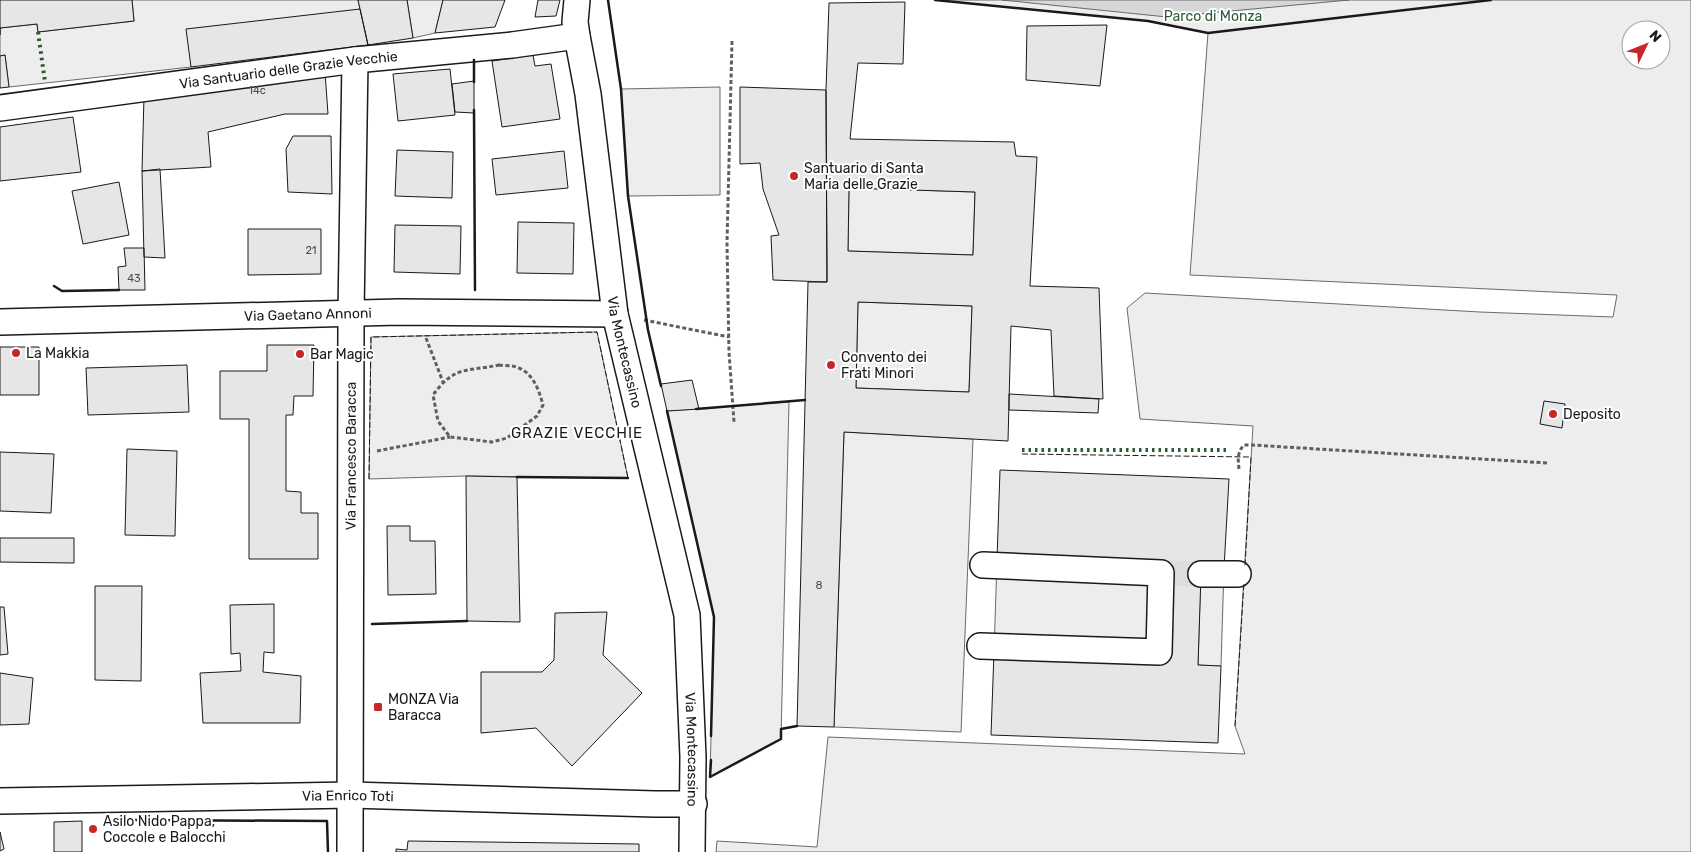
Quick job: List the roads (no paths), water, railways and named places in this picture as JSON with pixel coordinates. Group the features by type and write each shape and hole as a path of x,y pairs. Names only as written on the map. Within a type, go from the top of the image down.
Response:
{"street":[{"name":"Via Montecassino","path":"576,4 577,36 588,94 614,314 687,614 694,804 692,852"},
{"name":"Via Santuario delle Grazie Vecchie","path":"0,108 355,60 512,45 577,36"},
{"name":"Via Francesco Baracca","path":"350,852 351,314 355,60"},
{"name":"Via Gaetano Annoni","path":"0,322 421,312 614,314"},
{"path":"980,646 1158,652 1165,573 983,565"},
{"path":"1201,574 1238,574"},
{"name":"Via Enrico Toti","path":"0,801 350,795 694,804"}],"tunnel":[{"path":"1168,573 1201,574"}],"place":[{"name":"Santuario di Santa Maria delle Grazie","path":"794,176"},
{"name":"La Makkia","path":"16,353"},
{"name":"Bar Magic","path":"300,354"},
{"name":"Convento dei Frati Minori","path":"831,365"},
{"name":"Deposito","path":"1553,414"},
{"name":"MONZA Via Baracca","path":"378,707"},
{"name":"Asilo Nido Pappa, Coccole e Balocchi","path":"93,829"}],"district":[{"name":"GRAZIE VECCHIE","path":"577,433"}],"park label":[{"name":"Parco di Monza","path":"1213,16"}]}
